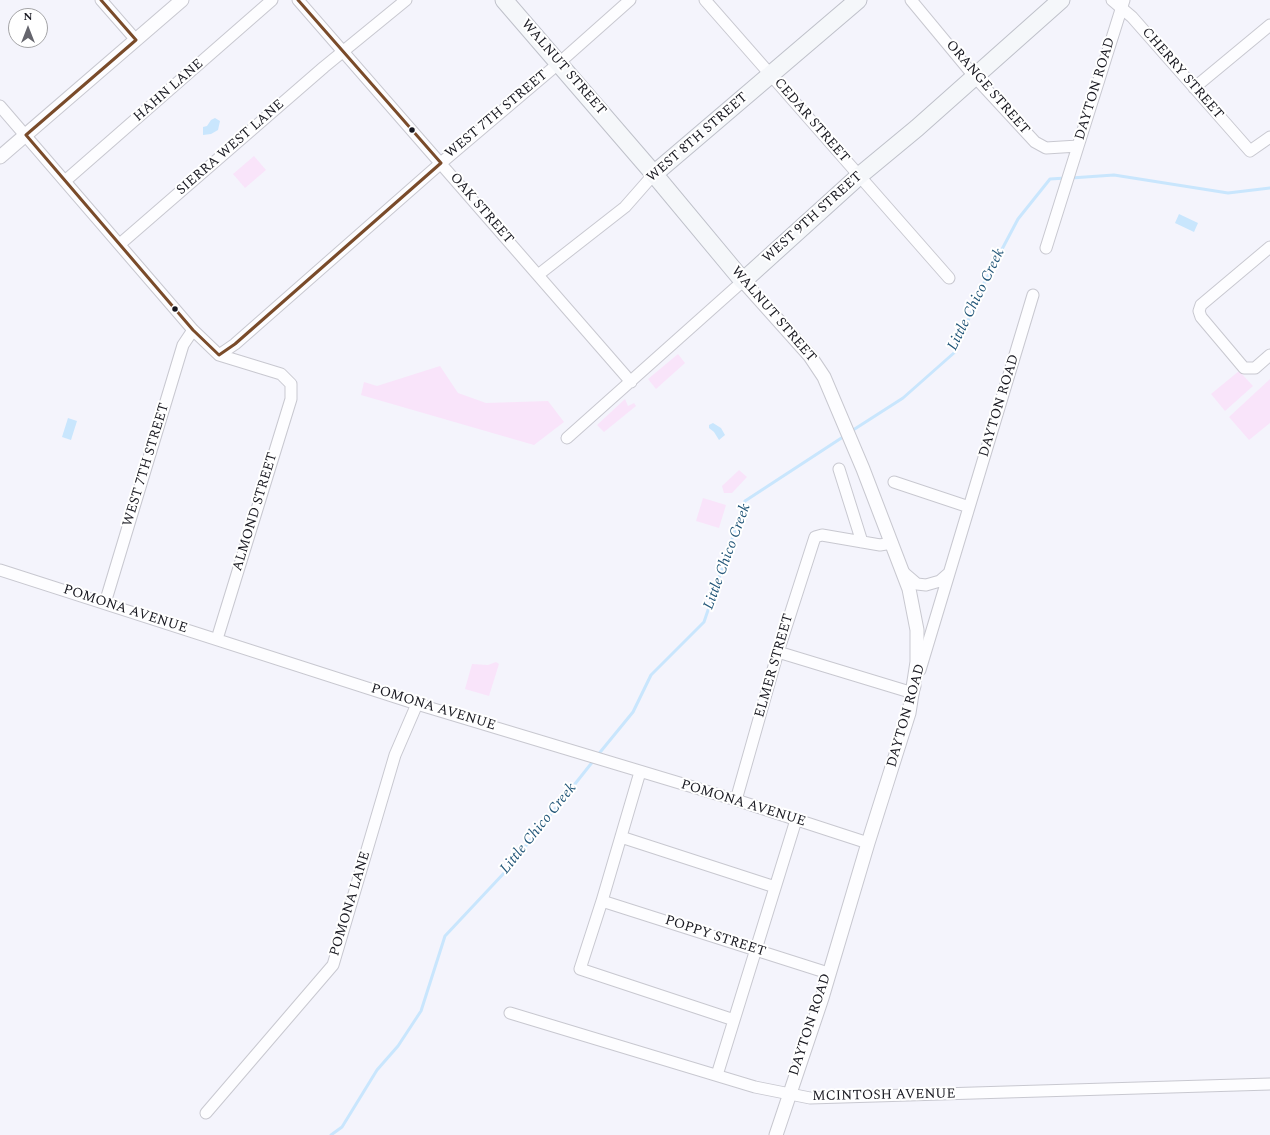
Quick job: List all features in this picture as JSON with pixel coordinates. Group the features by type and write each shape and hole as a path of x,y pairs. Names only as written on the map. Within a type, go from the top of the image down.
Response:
{"main road":[{"name":"WALNUT STREET","path":"504,0 654,174 743,281"},
{"name":"WEST 8TH STREET","path":"654,174 772,75 858,0"},
{"name":"WEST 9TH STREET","path":"743,281 859,176 917,128 974,76 1062,0"}],"street":[{"path":"101,0 136,40"},
{"path":"0,157 182,0"},
{"name":"HAHN LANE","path":"65,181 272,0"},
{"name":"OAK STREET","path":"298,0 631,382"},
{"name":"SIERRA WEST LANE","path":"120,244 406,0"},
{"name":"WEST 7TH STREET","path":"219,355 235,344 441,163 559,63 630,0"},
{"name":"CEDAR STREET","path":"705,0 949,278"},
{"name":"ORANGE STREET","path":"911,0 974,76 1035,142 1046,148 1078,146"},
{"name":"CHERRY STREET","path":"1112,0 1122,5 1250,151 1270,137"},
{"name":"DAYTON ROAD","path":"1046,248 1122,5"},
{"path":"1194,88 1270,25"},
{"path":"0,106 193,330 219,355"},
{"name":"WEST 8TH STREET","path":"538,275 625,207 654,174"},
{"path":"1270,247 1201,305 1199,311 1201,317 1244,368 1255,368 1270,355"},
{"name":"WEST 9TH STREET","path":"567,438 743,281"},
{"name":"WALNUT STREET","path":"743,281 810,356 824,377 839,410 909,589 917,630 917,662 913,693"},
{"name":"DAYTON ROAD","path":"776,1135 822,998 828,973 909,713 913,693 1033,295"},
{"name":"WEST 7TH STREET","path":"104,603 183,345 193,330"},
{"name":"ALMOND STREET","path":"217,639 291,399 291,384 281,374 219,355"},
{"path":"839,469 862,542 880,545 892,543"},
{"path":"894,482 969,507"},
{"name":"ELMER STREET","path":"736,800 778,652 814,541 818,535 862,542"},
{"name":"POMONA AVENUE","path":"0,570 417,704 736,800 868,843"},
{"path":"903,572 917,584 926,585 940,581 949,573"},
{"path":"778,652 913,693"},
{"name":"POMONA LANE","path":"206,1113 333,965 395,755 417,704"},
{"path":"640,772 602,901 580,969 734,1020"},
{"path":"717,1075 796,820"},
{"path":"621,837 775,887"},
{"name":"POPPY STREET","path":"602,901 828,973"},
{"name":"MCINTOSH AVENUE","path":"510,1013 789,1095 829,1099 1270,1084"}],"shaded area":[{"path":"254,156 266,170 245,188 233,174"},
{"path":"678,354 685,363 656,389 648,379"},
{"path":"440,366 458,393 486,403 548,401 564,422 534,445 361,395 364,382 377,386"},
{"path":"1239,371 1253,386 1225,411 1211,394"},
{"path":"1270,379 1270,423 1249,440 1229,417"},
{"path":"625,399 628,406 634,403 636,406 604,432 597,425"},
{"path":"739,470 747,477 732,493 724,493 722,486"},
{"path":"703,498 726,505 719,528 696,521"},
{"path":"496,662 499,664 489,696 465,689 472,664 488,665"}],"water":[{"path":"215,118 220,121 218,130 211,134 203,135 203,127 207,126 211,120"},
{"path":"1179,214 1198,223 1194,232 1175,223"},
{"path":"68,418 77,421 71,440 62,437"},
{"path":"713,423 721,428 725,435 719,440 714,432 709,428 709,425"}],"waterway":[{"name":"Little Chico Creek","path":"1071,178 1114,175 1228,193 1270,188"},
{"name":"Little Chico Creek","path":"850,432 903,398 955,352 982,287 1018,219 1050,179 1066,178"},
{"name":"Little Chico Creek","path":"597,756 633,712 651,675 704,622 745,501 846,435"},
{"name":"Little Chico Creek","path":"331,1135 342,1127 377,1070 398,1046 421,1011 445,936 505,872 594,760"}],"transit line":[{"path":"101,0 136,40 26,135 193,330 219,355 235,344 441,163 298,0"}]}
